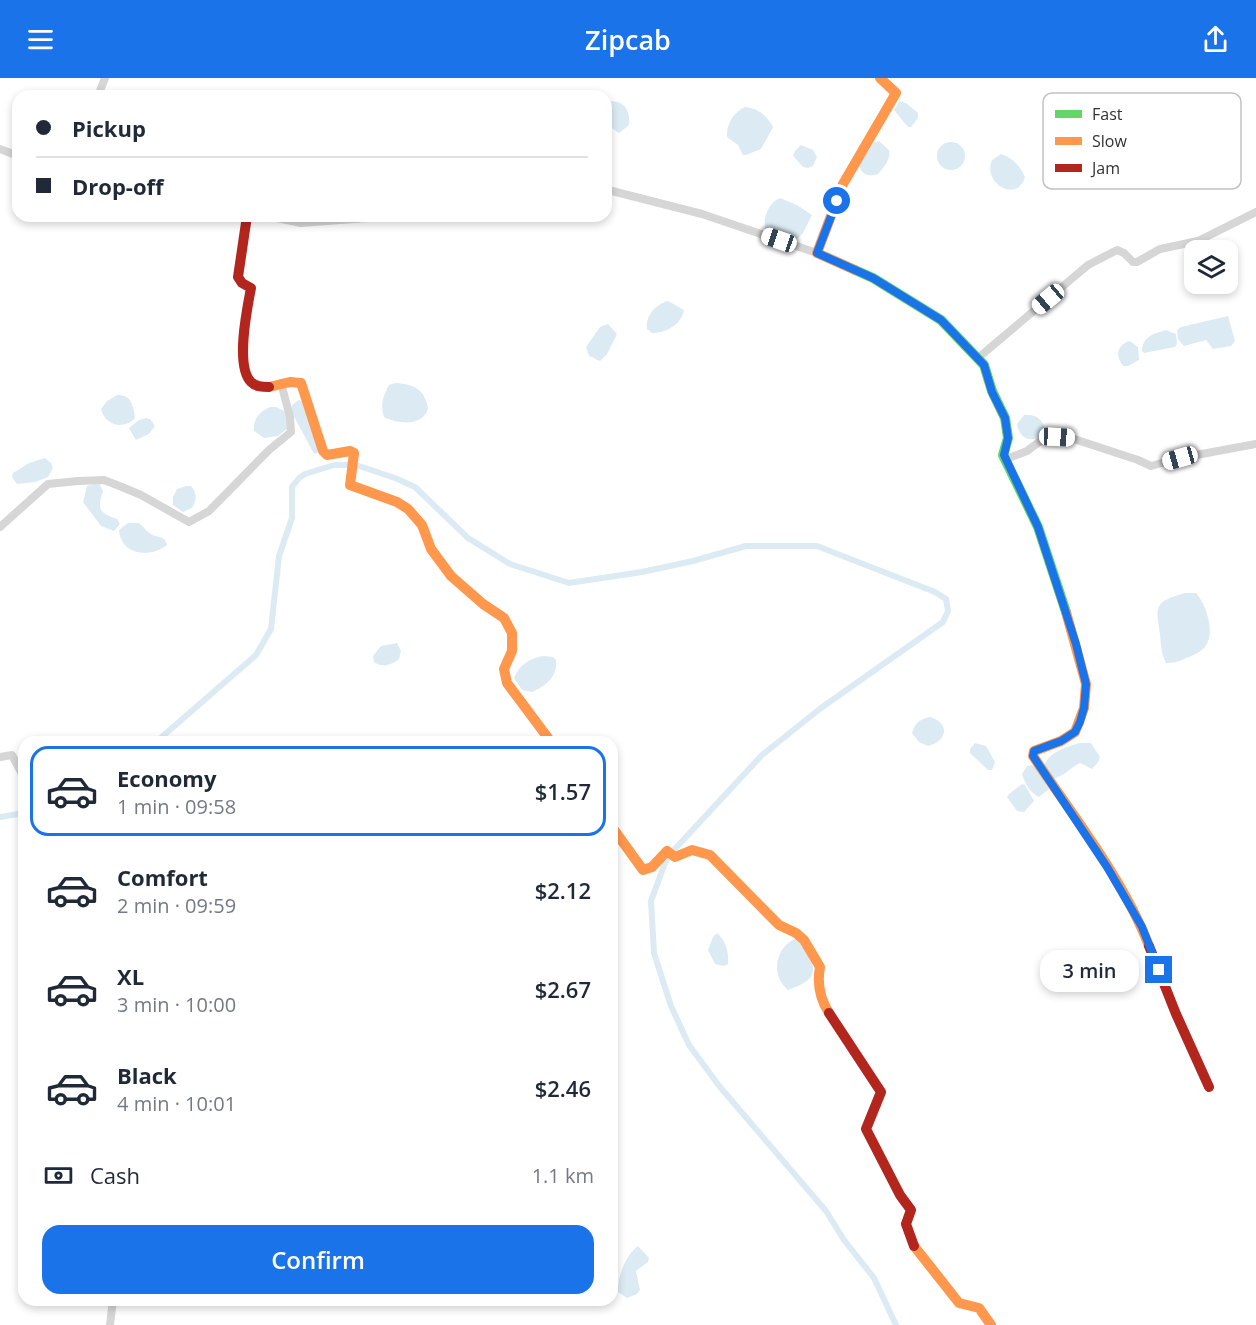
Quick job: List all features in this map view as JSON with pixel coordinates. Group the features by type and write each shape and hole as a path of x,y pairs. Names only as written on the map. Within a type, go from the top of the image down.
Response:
{"street":[{"path":"817,253 843,184 896,93 880,78"},
{"path":"612,191 702,214 817,253 873,278 941,320 984,365 992,392 1005,418 1008,438 1004,455 1038,527 1076,644 1086,684 1084,708 1075,732 1061,741 1034,751 1033,756 1107,867 1142,927 1176,1014 1209,1087"},
{"path":"978,358 1088,265 1117,250 1133,262 1137,262 1161,249 1198,241 1256,212"},
{"path":"247,222 238,277 242,283 251,288 245,326 243,366 247,376 255,386 267,387 281,382 301,383 323,451 327,455 350,451 354,453 350,485 397,502 408,509 422,525 430,549 451,576 483,604 504,618 512,633 512,651 504,669 507,683 547,736"},
{"path":"296,222 314,222"},
{"path":"0,527 48,484 104,480 141,495 189,522 209,511 269,450 291,432 290,417 281,382"},
{"path":"1006,459 1027,452 1039,442 1057,437 1071,438 1151,466 1180,458 1256,444"},
{"path":"0,757 12,755 18,766"},
{"path":"618,835 643,870 652,867 671,854 687,849 701,850 710,855 779,925 796,933 811,949 820,967 818,977 822,1002 881,1092 866,1129 900,1195 911,1210 906,1224 915,1249 959,1303 971,1304 984,1310 991,1325"},
{"path":"110,1325 112,1306"}],"shaded area":[{"path":"612,101 623,105 629,116 629,125 619,133 612,128"},
{"path":"900,101 918,113 918,118 911,127 908,127 894,110"},
{"path":"745,107 762,113 773,127 761,149 743,155 738,145 727,137 727,132 737,112"},
{"path":"879,141 889,150 888,160 878,174 866,174 859,165 874,142"},
{"path":"951,142 961,146 965,156 961,166 951,170 941,166 937,156 941,146"},
{"path":"801,145 813,150 817,157 813,166 803,167 793,156"},
{"path":"1001,154 1016,163 1025,177 1021,185 1015,189 1008,190 1002,187 992,176 990,168 992,160"},
{"path":"780,198 812,215 803,233 797,239 786,238 765,228 768,210"},
{"path":"668,301 684,310 683,315 672,327 652,333 647,329 650,315 656,308"},
{"path":"1228,316 1235,341 1231,346 1213,349 1206,340 1184,346 1178,339 1177,330 1181,327"},
{"path":"608,324 617,334 607,354 600,361 589,356 586,347 600,327"},
{"path":"1166,330 1176,334 1175,347 1144,353 1142,351 1147,339 1153,334"},
{"path":"1130,341 1138,347 1139,360 1123,366 1118,354 1122,345"},
{"path":"395,383 413,386 421,392 428,409 425,415 409,422 384,417 382,405 384,397 389,385"},
{"path":"117,395 129,399 135,418 131,422 115,424 103,415 101,409 107,401"},
{"path":"299,400 304,402 319,452 315,454 291,411 292,405"},
{"path":"270,407 287,412 288,428 278,436 264,438 254,431 255,423 260,414"},
{"path":"1024,415 1038,418 1045,428 1036,439 1024,437 1020,432 1017,424"},
{"path":"150,419 155,426 149,434 136,440 129,428 139,420"},
{"path":"45,458 53,468 48,477 35,482 17,484 12,477 13,473 29,463"},
{"path":"99,483 103,491 101,509 106,515 117,519 120,524 114,531 101,526 83,502 87,486"},
{"path":"191,486 195,499 192,508 183,512 173,505 173,497 177,489"},
{"path":"128,523 139,523 150,533 163,538 167,545 153,552 131,550 121,539 119,530"},
{"path":"1185,593 1196,593 1200,598 1208,619 1210,634 1203,649 1178,662 1166,663 1161,646 1159,606 1167,599"},
{"path":"397,643 401,651 399,659 387,665 374,662 373,656 381,646"},
{"path":"543,656 553,657 556,660 553,676 546,684 532,692 522,690 514,678 516,673 526,663"},
{"path":"930,717 941,723 944,732 940,740 928,746 919,742 912,733 918,722"},
{"path":"975,743 986,746 995,762 992,770 988,770 970,753"},
{"path":"1079,743 1091,743 1100,757 1098,762 1092,769 1080,763 1052,779 1044,766 1050,757 1058,751"},
{"path":"1032,765 1049,789 1039,797 1028,787 1022,774 1027,766"},
{"path":"1022,784 1025,785 1034,801 1024,812 1017,811 1007,797"},
{"path":"717,933 725,943 727,951 728,964 724,966 715,964 708,950"},
{"path":"797,938 812,962 812,975 800,985 788,990 779,977 778,962 784,948"},
{"path":"638,1246 649,1258 648,1262 636,1271 640,1290 637,1294 627,1298 618,1292 619,1280 626,1261"}],"waterway":[{"path":"163,736 256,655 271,629 279,556 292,518 292,487 305,474 334,465 350,465"},
{"path":"356,465 415,487 468,538 510,564 569,583 642,572 746,546 817,546 935,592 946,599 948,611 943,622 821,708 762,755 673,851 665,863 651,901 654,953 671,1006 689,1045 720,1087 826,1211 844,1240 874,1278 896,1325"},
{"path":"0,817 18,814"}],"traffic: fast":[{"path":"855,270 873,278 941,320 984,365 992,391 1005,418 1008,438 1003,455 1038,527 1066,612"}],"traffic: slow":[{"path":"855,270 817,253 843,184 896,93 880,78"},
{"path":"269,387 290,382 301,383 323,451 327,455 350,451 354,453 350,485 397,502 408,509 422,525 431,549 451,576 483,604 504,618 512,633 512,651 504,669 507,683 547,736"},
{"path":"1066,612 1086,684 1084,708 1075,732 1061,741 1034,751 1033,756 1112,872 1149,946"},
{"path":"618,835 643,870 652,867 667,851 675,857 692,850 710,855 779,925 796,933 804,940 820,967 820,991 829,1013"},
{"path":"914,1246 959,1303 979,1308 991,1325"}],"traffic: jam":[{"path":"246,222 238,277 242,283 251,288 244,337 244,364 251,382 257,386 269,387"},
{"path":"1149,946 1209,1087"},
{"path":"829,1013 881,1092 866,1129 900,1195 911,1210 906,1224 914,1246"}],"route":[{"path":"837,201 817,253 873,278 941,320 984,365 992,392 1005,418 1008,438 1004,455 1038,527 1076,644 1086,684 1084,708 1075,732 1061,741 1034,751 1033,756 1107,867 1142,927 1159,970"}]}
